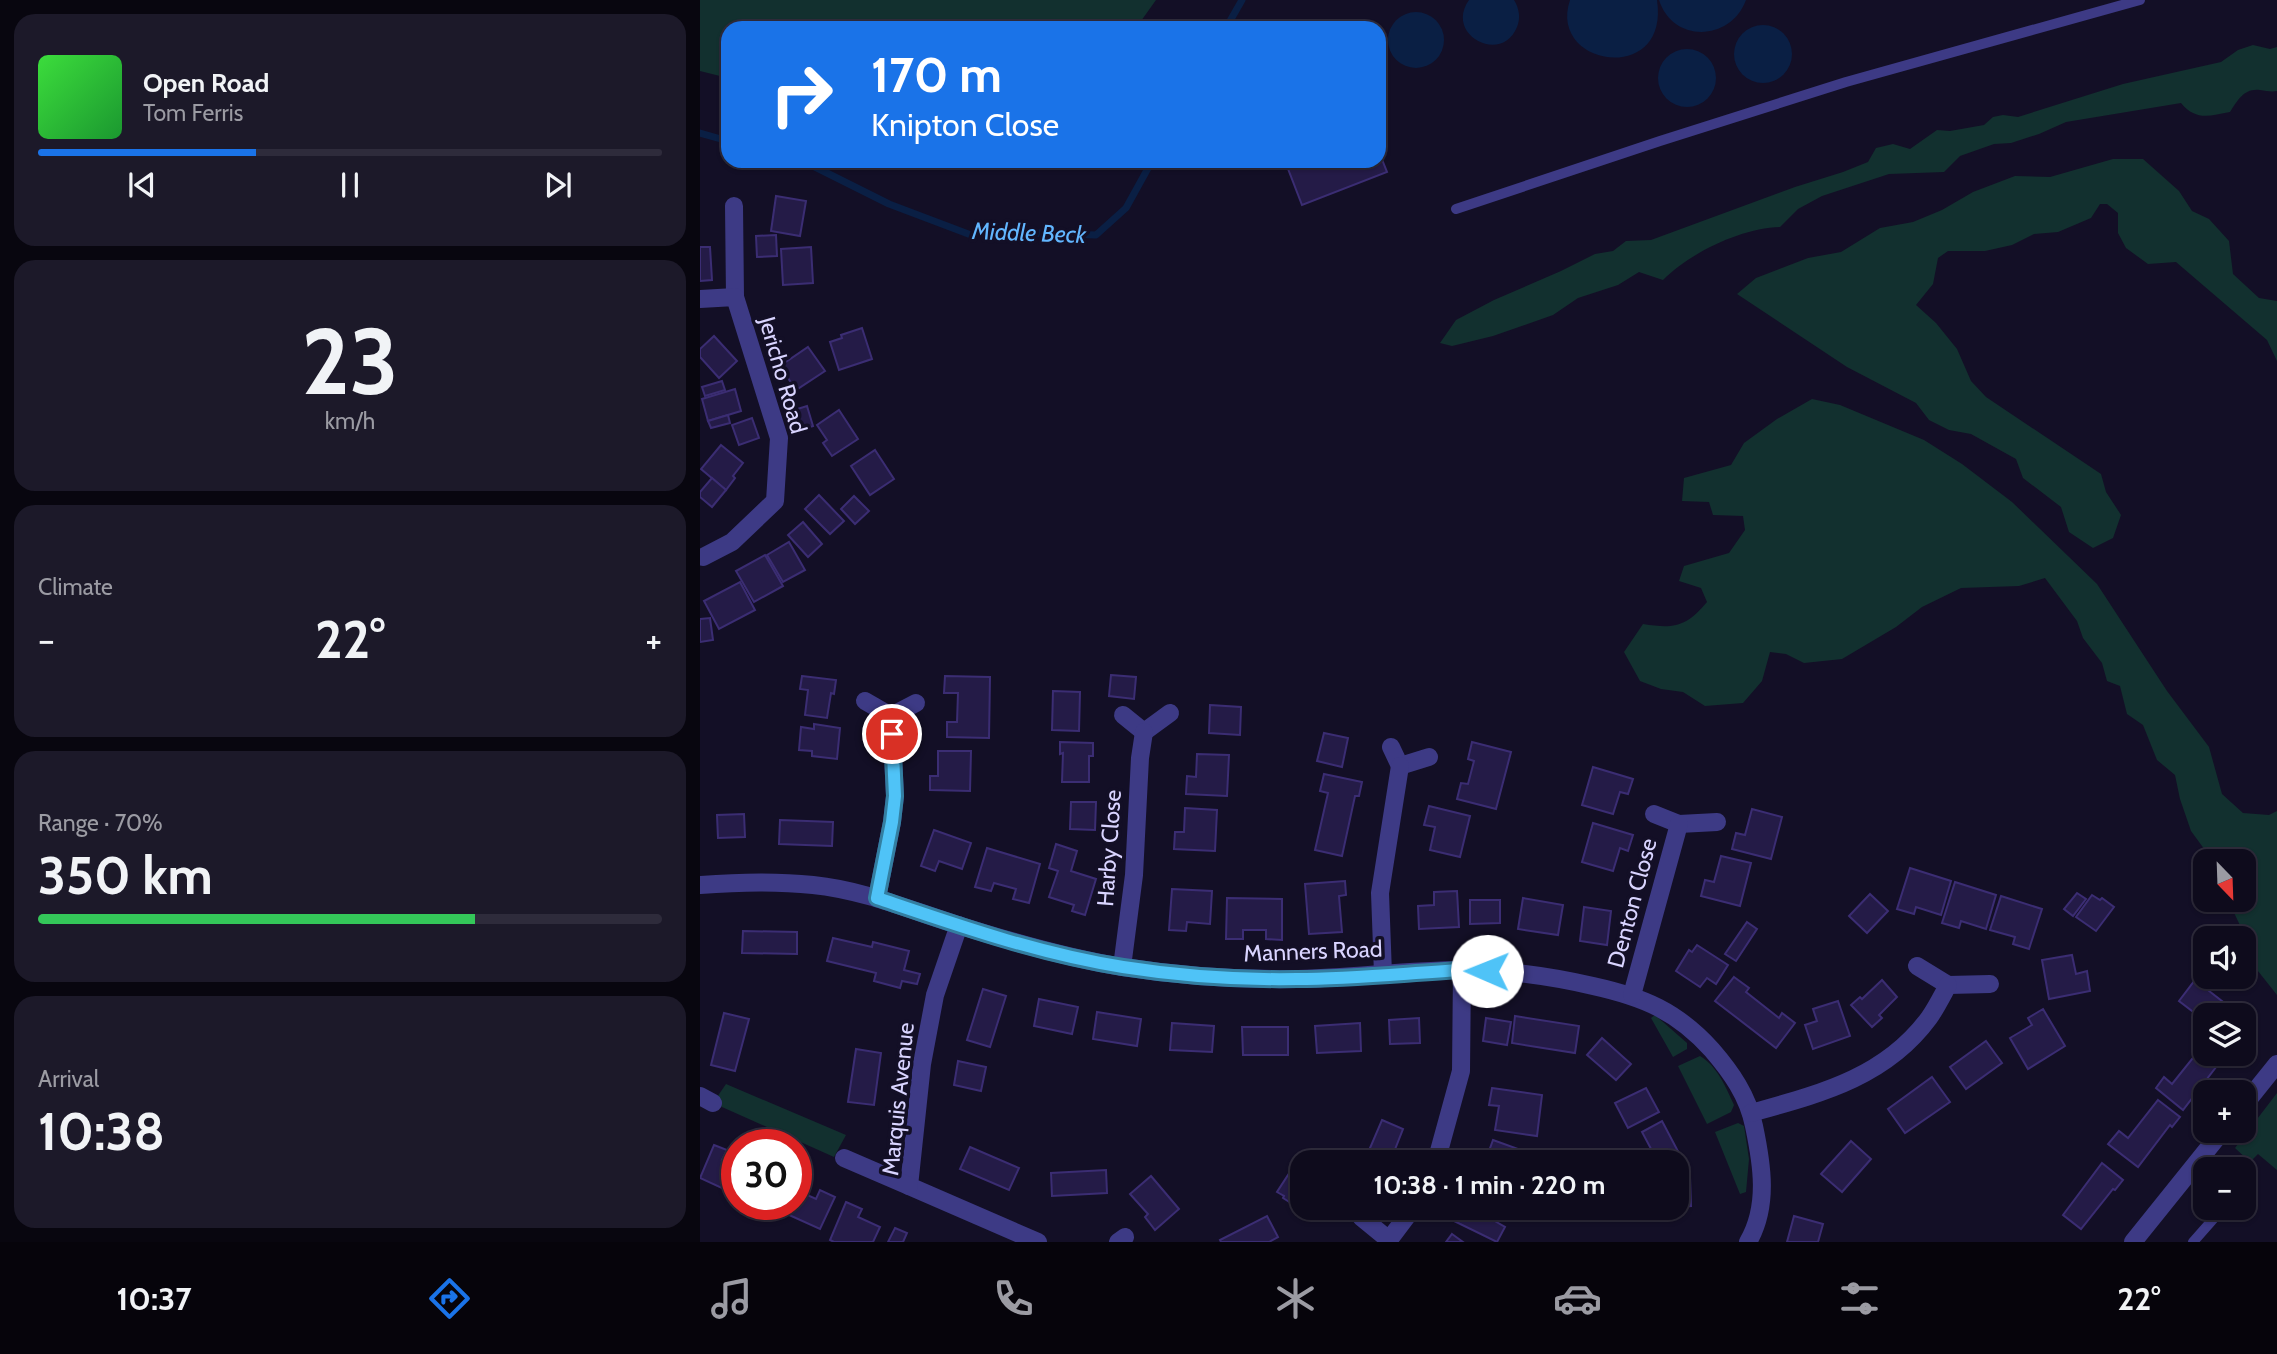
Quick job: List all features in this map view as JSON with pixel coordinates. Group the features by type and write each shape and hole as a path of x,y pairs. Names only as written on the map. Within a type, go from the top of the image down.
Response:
{"street":[{"name":"Jericho Road","path":"703,557 732,542 775,501 779,438 735,297 734,206"},
{"name":"Jericho Road","path":"700,299 735,297"},
{"path":"865,701 891,716"},
{"path":"891,716 916,703"},
{"path":"1123,715 1144,732 1170,713"},
{"path":"877,898 895,796 891,716"},
{"name":"Harby Close","path":"1122,967 1134,876 1140,758 1144,732"},
{"path":"1383,974 1380,893 1400,766 1391,747"},
{"path":"1400,766 1429,757"},
{"name":"Denton Close","path":"1654,814 1679,824 1717,822"},
{"name":"Denton Close","path":"1632,995 1679,824"},
{"name":"Manners Road","path":"700,885 748,881 815,885 877,898 1064,955 1122,967 1222,978 1299,979 1462,970 1512,972 1565,979 1632,995 1659,1007 1691,1028 1732,1073 1751,1113 1762,1164 1762,1193 1754,1231 1748,1242"},
{"name":"Marquis Avenue","path":"959,925 935,995 922,1064 909,1186 1038,1242"},
{"path":"1917,966 1948,985 1990,984"},
{"path":"1439,1150 1461,1070 1462,970"},
{"path":"1751,1113 1830,1090 1862,1076 1913,1038 1948,985"},
{"path":"2256,1090 2277,1064"},
{"path":"2133,1242 2213,1143"},
{"path":"844,1157 909,1186"},
{"path":"1364,1220 1389,1241 1404,1220"}],"lane":[{"path":"1456,209 1846,82 2140,0"},
{"path":"2193,1242 2212,1220"}],"green space":[{"path":"700,0 1156,0 1141,21 721,21 721,76 700,71"},
{"path":"2253,45 2270,49 2277,47 2277,91 2250,91 2242,96 2230,112 2198,115 2181,103 2066,122 2011,143 1994,144 1960,156 1944,172 1889,174 1822,196 1798,209 1780,227 1749,232 1717,244 1687,260 1663,280 1639,272 1618,285 1578,298 1553,315 1493,336 1452,346 1440,343 1456,320 1595,254 1613,251 1626,241 1651,240 1843,172 1868,162 1876,148 1893,144 1910,149 1937,130 1950,131 1984,125 1993,117 2003,115 2018,117 2123,84 2221,62 2238,50"},
{"path":"2113,159 2143,159 2179,191 2192,211 2209,219 2229,241 2233,274 2259,298 2277,301 2277,361 2267,340 2176,262 2148,264 2126,248 2118,233 2118,213 2107,204 2100,204 2091,218 2058,232 2034,234 2012,245 1985,251 1948,251 1938,258 1933,284 1916,305 1936,323 1957,349 1971,381 1986,397 2101,474 2106,492 2121,515 2113,538 2093,548 2069,532 2061,507 2023,478 2016,459 1971,434 1949,430 1929,420 1916,403 1847,367 1737,294 1756,278 1808,258 1841,252 1880,228 1913,222 1942,210 1973,192 2015,176 2050,177"},
{"path":"1812,399 1840,405 1924,440 1962,464 2012,502 2097,584 2167,691 2209,747 2222,794 2243,813 2269,815 2277,811 2277,995 2256,969 2256,926 2240,926 2234,912 2256,912 2256,849 2204,849 2191,831 2175,775 2157,760 2143,725 2127,714 2120,686 2107,681 2102,663 2083,638 2077,621 2045,578 2019,586 1961,588 1922,607 1896,627 1842,659 1804,663 1786,654 1770,652 1762,681 1743,703 1705,706 1683,692 1661,689 1640,681 1624,652 1643,624 1671,626 1692,617 1707,602 1701,588 1679,581 1684,566 1729,553 1745,530 1743,516 1713,515 1709,502 1682,501 1684,478 1731,465 1744,443 1777,419"},
{"path":"1655,1015 1687,1043 1687,1049 1673,1057 1651,1018"},
{"path":"1700,1056 1716,1071 1734,1105 1731,1112 1707,1124 1678,1066"},
{"path":"726,1084 846,1135 834,1157 812,1147 812,1129 771,1129 713,1103"},
{"path":"2277,1093 2277,1170 2258,1154 2255,1157 2245,1157 2235,1148 2239,1143 2256,1143 2256,1120"},
{"path":"1738,1123 1744,1126 1749,1159 1746,1192 1740,1194 1715,1132"}],"water":[{"path":"1469,0 1514,0 1519,20 1510,38 1500,44 1489,44 1478,41 1469,34 1463,13"},
{"path":"1570,0 1657,0 1656,27 1646,46 1629,55 1610,57 1591,52 1576,40 1568,23"},
{"path":"1659,0 1746,0 1739,14 1728,23 1716,30 1702,32 1676,24 1666,14"},
{"path":"1411,12 1421,12 1436,20 1442,29 1442,51 1436,60 1421,68 1411,68 1393,56 1388,45 1388,35 1400,17"},
{"path":"1763,25 1779,30 1787,38 1792,54 1787,70 1779,78 1763,83 1747,78 1739,70 1734,54 1739,38 1747,30"},
{"path":"1687,49 1703,54 1711,62 1716,78 1711,94 1703,102 1687,107 1671,102 1663,94 1658,78 1663,62 1671,54"}],"building":[{"path":"1288,168 1385,168 1387,172 1302,205"},
{"path":"776,196 806,201 800,236 771,231"},
{"path":"776,235 777,256 757,257 756,236"},
{"path":"700,247 710,247 712,280 700,281"},
{"path":"811,247 813,283 783,285 781,249"},
{"path":"862,328 872,359 839,370 830,342"},
{"path":"714,336 737,361 719,378 700,357 700,349"},
{"path":"808,347 825,371 796,390 780,366"},
{"path":"722,381 725,390 705,396 702,387"},
{"path":"735,389 741,411 708,421 702,399"},
{"path":"807,406 813,426 794,432 788,412"},
{"path":"839,410 858,439 832,456 823,443 827,440 817,425"},
{"path":"728,415 730,423 711,428 708,421"},
{"path":"752,418 759,438 739,445 732,425"},
{"path":"721,445 743,463 726,490 701,469"},
{"path":"875,450 894,479 870,495 851,466"},
{"path":"712,478 726,490 712,507 700,497 700,492"},
{"path":"819,495 844,521 830,534 805,509"},
{"path":"854,496 869,511 855,524 841,509"},
{"path":"803,522 822,544 808,557 788,535"},
{"path":"789,542 805,570 783,582 767,555"},
{"path":"765,555 783,586 754,602 736,571"},
{"path":"740,582 755,610 719,629 704,601"},
{"path":"710,618 713,640 700,642 700,619"},
{"path":"1111,675 1136,677 1134,699 1109,696"},
{"path":"802,676 836,680 827,718 805,715 808,690 800,689"},
{"path":"945,676 990,677 989,738 947,737 947,722 957,722 958,693 944,693"},
{"path":"1053,691 1080,692 1079,731 1052,730"},
{"path":"1210,705 1241,707 1240,735 1209,733"},
{"path":"814,724 840,728 837,759 812,756 812,751 799,750 801,727 814,729"},
{"path":"1324,733 1348,738 1342,767 1317,761"},
{"path":"1060,742 1093,743 1093,756 1089,756 1089,782 1062,782 1063,753 1060,754"},
{"path":"1472,742 1511,752 1496,809 1457,799 1461,783 1468,784 1474,761 1468,759"},
{"path":"938,751 971,751 970,791 930,790 930,776 938,776"},
{"path":"1197,754 1229,755 1227,796 1186,794 1187,776 1196,777"},
{"path":"1593,767 1633,779 1628,794 1620,792 1613,814 1582,805"},
{"path":"1324,774 1362,782 1359,796 1355,796 1342,856 1315,850 1328,793 1320,791"},
{"path":"1071,802 1096,802 1095,830 1070,829"},
{"path":"1429,806 1470,816 1460,857 1430,850 1435,827 1424,825"},
{"path":"1185,808 1217,810 1215,851 1174,849 1175,832 1184,832"},
{"path":"1752,809 1782,817 1771,859 1732,849 1736,833 1745,835"},
{"path":"744,814 745,837 718,838 717,815"},
{"path":"780,820 833,822 832,846 779,844"},
{"path":"1593,823 1633,835 1628,851 1620,848 1613,871 1582,862"},
{"path":"934,830 971,843 962,869 939,861 935,871 921,866"},
{"path":"1056,844 1077,851 1071,871 1096,879 1085,915 1072,911 1074,905 1049,897 1058,871 1049,868"},
{"path":"987,848 1040,864 1029,903 1013,899 1016,889 994,883 991,891 975,887"},
{"path":"1721,856 1751,863 1740,906 1701,896 1705,880 1714,882"},
{"path":"1910,868 1951,881 1941,915 1916,907 1914,914 1897,909"},
{"path":"1345,881 1346,895 1339,896 1342,932 1309,934 1305,884"},
{"path":"1955,882 1996,895 1986,929 1961,921 1959,928 1942,923"},
{"path":"1172,889 1212,891 1210,924 1187,922 1186,931 1169,930"},
{"path":"1457,891 1459,927 1419,929 1418,906 1434,905 1434,892"},
{"path":"2077,893 2086,899 2073,916 2064,909"},
{"path":"1870,894 1888,911 1867,933 1849,916"},
{"path":"2092,895 2100,900 2102,898 2114,907 2096,931 2076,917"},
{"path":"2001,896 2042,909 2029,949 2013,944 2015,937 1990,930"},
{"path":"1227,898 1282,899 1282,940 1266,939 1266,930 1243,930 1243,939 1226,939"},
{"path":"1523,898 1563,905 1558,935 1518,929"},
{"path":"1470,900 1500,900 1500,923 1470,924"},
{"path":"1584,907 1611,911 1607,945 1580,941"},
{"path":"1747,922 1757,929 1736,961 1725,954"},
{"path":"743,931 797,932 797,954 742,953"},
{"path":"833,938 872,947 873,942 909,951 904,970 920,974 917,984 902,981 900,988 874,981 876,973 827,961"},
{"path":"1697,945 1728,965 1716,984 1707,978 1700,987 1676,971 1689,950 1692,952"},
{"path":"2072,955 2076,974 2087,971 2090,991 2049,999 2042,960"},
{"path":"1734,977 1749,988 1746,992 1779,1018 1782,1013 1795,1023 1776,1048 1715,1001"},
{"path":"1882,980 1897,997 1879,1015 1882,1018 1872,1027 1851,1005 1860,997 1862,999"},
{"path":"2193,983 2193,989 2207,989 2224,1003 2193,1003 2193,1012 2179,1001"},
{"path":"983,989 1006,996 990,1047 967,1040"},
{"path":"1039,999 1078,1007 1072,1034 1034,1026"},
{"path":"1838,1001 1850,1036 1813,1049 1805,1025 1817,1021 1813,1009"},
{"path":"2043,1009 2065,1046 2028,1069 2010,1038 2032,1025 2028,1018"},
{"path":"1097,1012 1141,1019 1137,1046 1093,1039"},
{"path":"724,1013 749,1019 735,1071 711,1065"},
{"path":"1515,1016 1579,1026 1575,1053 1512,1043"},
{"path":"1419,1018 1420,1043 1390,1044 1389,1020"},
{"path":"1486,1018 1511,1022 1507,1045 1483,1041"},
{"path":"1172,1023 1214,1026 1212,1052 1170,1050"},
{"path":"1360,1023 1361,1051 1317,1053 1315,1026"},
{"path":"1242,1027 1288,1027 1288,1055 1243,1055"},
{"path":"1602,1038 1631,1064 1616,1080 1587,1055"},
{"path":"1986,1041 2002,1063 1966,1089 1950,1067"},
{"path":"856,1049 881,1053 874,1105 848,1102"},
{"path":"2193,1058 2193,1066 2217,1066 2206,1080 2193,1080 2193,1097 2183,1110 2156,1088 2164,1077 2172,1084"},
{"path":"958,1061 986,1067 981,1091 954,1085"},
{"path":"1932,1077 1950,1102 1905,1133 1888,1109"},
{"path":"1492,1088 1542,1095 1537,1136 1495,1130 1499,1106 1489,1105"},
{"path":"1646,1088 1659,1112 1628,1128 1615,1103"},
{"path":"2158,1100 2180,1117 2172,1127 2170,1125 2138,1167 2108,1144 2119,1131 2128,1138"},
{"path":"1382,1120 1403,1129 1395,1150 1369,1150"},
{"path":"1662,1121 1677,1150 1652,1150 1642,1132"},
{"path":"1493,1140 1521,1150 1489,1150"},
{"path":"1851,1141 1871,1159 1842,1192 1821,1174"},
{"path":"714,1145 721,1148 721,1188 700,1178"},
{"path":"970,1147 1019,1168 1009,1190 960,1169"},
{"path":"2102,1163 2123,1180 2081,1229 2063,1215"},
{"path":"1106,1170 1107,1193 1052,1196 1051,1173"},
{"path":"1290,1172 1290,1202 1277,1192"},
{"path":"1151,1176 1179,1209 1155,1230 1145,1217 1148,1214 1130,1194"},
{"path":"1689,1177 1691,1206 1689,1206"},
{"path":"820,1190 835,1197 820,1229 800,1220 812,1220 812,1197 816,1199"},
{"path":"846,1202 862,1209 858,1217 880,1227 873,1242 830,1240"},
{"path":"1267,1216 1278,1237 1269,1242 1221,1242 1220,1240"},
{"path":"1794,1216 1823,1224 1818,1242 1787,1242"},
{"path":"1452,1220 1493,1220 1505,1227 1497,1242"},
{"path":"895,1228 907,1233 903,1242 888,1242"},
{"path":"1452,1234 1463,1242 1446,1242"}],"waterway":[{"name":"Middle Beck","path":"1230,21 1242,0"},
{"name":"Middle Beck","path":"700,133 721,139"},
{"name":"Middle Beck","path":"817,168 889,204 971,235 1096,235 1126,208 1148,168"}],"route":[{"path":"892,734 895,796 877,898 1037,948 1122,967 1222,978 1299,979 1487,971"}]}
